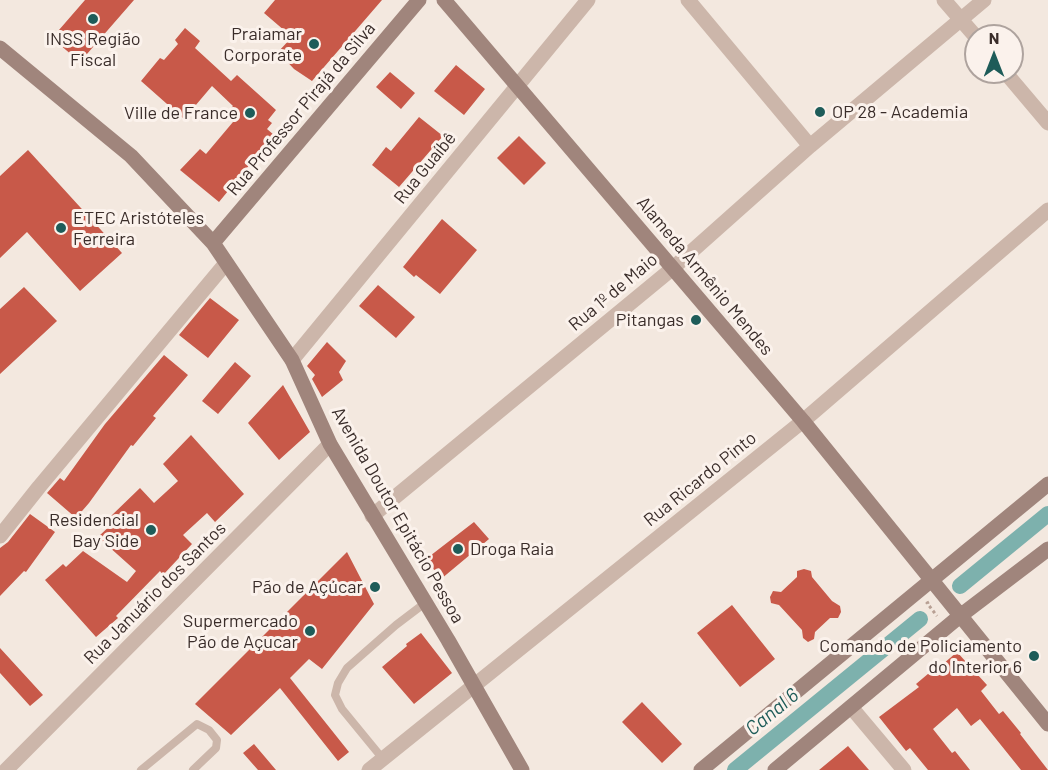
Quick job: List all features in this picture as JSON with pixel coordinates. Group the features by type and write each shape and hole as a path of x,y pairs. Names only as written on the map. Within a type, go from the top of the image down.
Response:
{"main road":[{"name":"Rua Professor Pirajá da Silva","path":"213,243 419,0"},
{"name":"Alameda Armênio Mendes","path":"444,0 803,421 1048,724"},
{"name":"Avenida Doutor Epitácio Pessoa","path":"3,56 131,156 213,243 292,360 330,444 522,770"},
{"path":"701,770 936,586 1048,484"},
{"path":"775,770 957,612 980,602 1048,549"}],"street":[{"name":"Rua Guaíbê","path":"292,360 588,0"},
{"path":"688,0 810,146"},
{"path":"944,0 964,24"},
{"name":"Rua 1º de Maio","path":"372,516 674,268 810,146 984,0"},
{"path":"1015,84 1048,123"},
{"name":"Rua Ricardo Pinto","path":"369,770 803,421 1048,210"},
{"path":"0,536 226,263"},
{"name":"Rua Januário dos Santos","path":"6,770 330,444"},
{"path":"851,706 904,770"}],"lane":[{"path":"383,759 342,709 335,695 338,683 346,668 425,603"},
{"path":"141,770 197,724 209,730 217,740 216,748 193,770"}],"building":[{"name":"INSS Região Fiscal","path":"85,0 134,0 80,62 52,38"},
{"name":"Praiamar Corporate","path":"275,0 382,0 312,81 294,69 278,52 292,37 264,13"},
{"name":"Ville de France","path":"185,28 200,41 195,48 231,81 237,75 276,110 268,120 272,123 267,129 274,135 219,202 180,170 200,149 206,154 233,122 224,116 233,106 212,86 184,119 141,81 160,58 164,60 178,44 175,40"},
{"path":"456,65 485,89 464,115 434,91"},
{"path":"390,72 415,93 401,109 376,87"},
{"path":"419,117 443,136 399,187 372,165 386,147 391,151"},
{"path":"519,136 546,163 524,185 497,158"},
{"name":"ETEC Aristóteles Ferreira","path":"28,150 122,253 80,291 27,232 0,258 0,176"},
{"path":"442,219 477,250 440,294 403,267"},
{"path":"378,285 415,317 396,338 359,306"},
{"path":"24,287 57,321 0,374 0,309"},
{"path":"210,298 239,320 208,358 179,335"},
{"path":"327,342 346,361 339,372 343,380 322,397 312,379 315,375 307,366"},
{"path":"164,355 188,375 153,416 156,418 133,446 131,445 76,518 47,493 60,478 64,481 105,424"},
{"path":"235,362 251,376 218,414 202,401"},
{"path":"283,385 310,432 279,460 248,423"},
{"path":"191,435 244,494 215,522 207,513 183,535 192,544 163,575 160,571 116,616 118,618 96,637 45,580 63,564 66,567 83,551 127,582 136,571 98,537 115,521 111,516 140,488 154,503 178,481 163,464"},
{"path":"30,514 55,532 26,572 24,571 0,596 0,548 8,542"},
{"name":"Droga Raia","path":"474,522 489,539 441,579 426,559"},
{"name":"Supermercado Pão de Açucar","path":"347,552 374,604 322,669 309,659 290,678 349,752 338,761 280,688 231,735 195,704"},
{"path":"804,569 811,571 812,577 832,601 840,606 841,612 838,618 830,618 815,632 814,639 808,642 803,638 802,630 779,605 771,603 770,597 773,591 781,592 797,577 797,571"},
{"path":"732,605 775,659 740,687 697,633"},
{"path":"421,633 452,673 414,704 382,667"},
{"path":"0,648 43,695 30,706 0,673"},
{"path":"957,652 987,685 981,691 999,714 1003,711 1048,770 1021,770 980,719 971,726 957,708 933,729 952,753 955,751 970,770 928,770 910,748 906,751 879,717 919,687 916,684"},
{"path":"642,702 682,744 662,763 622,722"},
{"path":"254,744 276,770 258,770 243,753"},
{"path":"848,746 869,770 819,770"}],"waterway":[{"name":"Canal 6","path":"960,586 1048,514"},
{"name":"Canal 6","path":"735,770 920,619"}],"place":[{"name":"INSS Região Fiscal","path":"93,19"},
{"name":"Praiamar Corporate","path":"314,44"},
{"name":"OP 28 - Academia","path":"820,112"},
{"name":"Ville de France","path":"250,113"},
{"name":"ETEC Aristóteles Ferreira","path":"61,228"},
{"name":"Pitangas","path":"696,320"},
{"name":"Residencial Bay Side","path":"151,530"},
{"name":"Droga Raia","path":"458,549"},
{"name":"Pão de Açúcar","path":"375,587"},
{"name":"Supermercado Pão de Açucar","path":"310,631"},
{"name":"Comando de Policiamento do Interior 6","path":"1034,656"}]}
